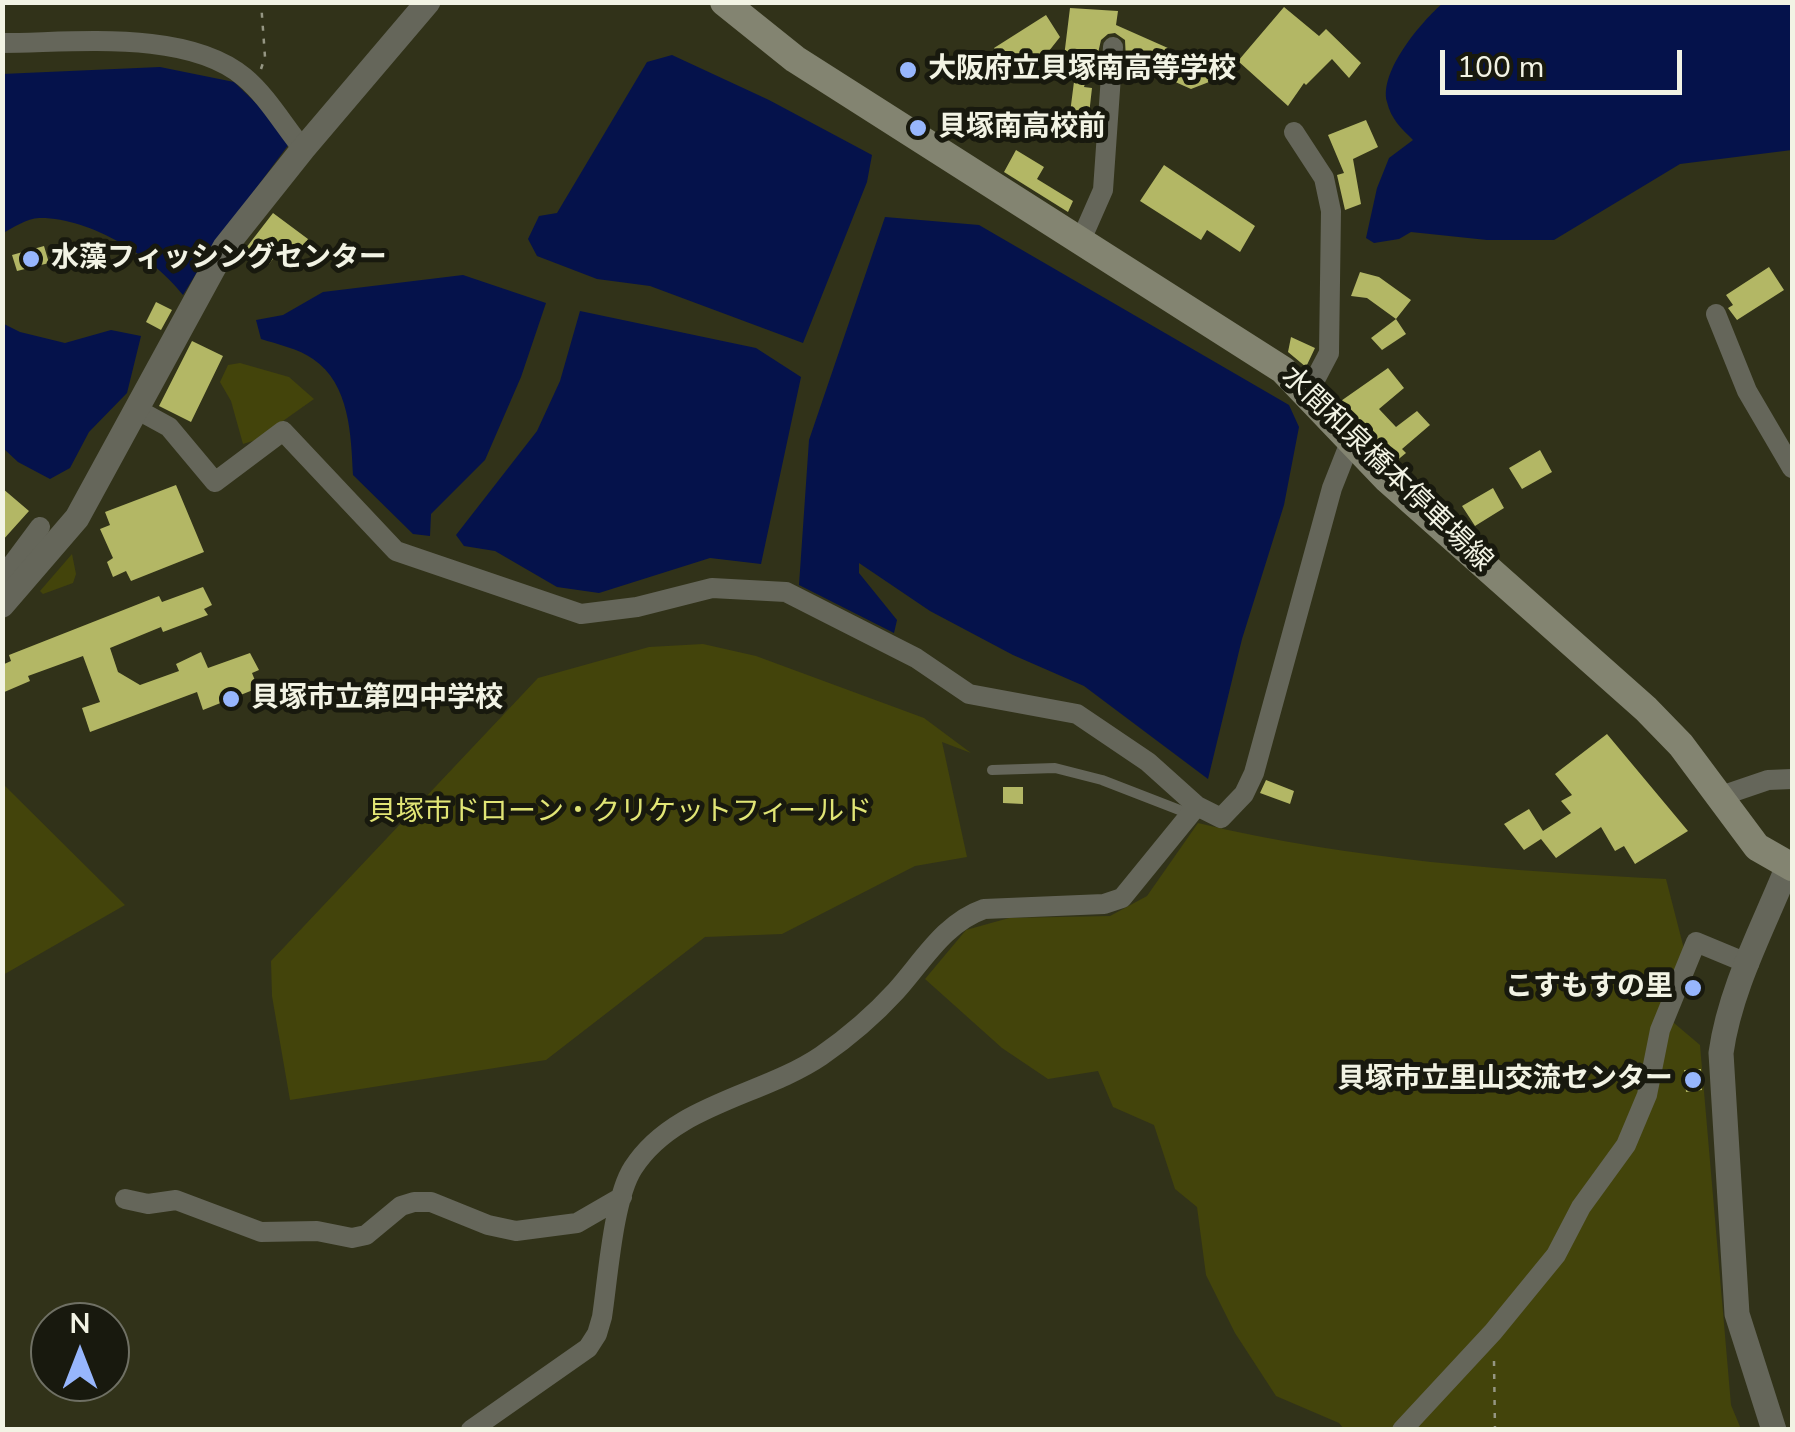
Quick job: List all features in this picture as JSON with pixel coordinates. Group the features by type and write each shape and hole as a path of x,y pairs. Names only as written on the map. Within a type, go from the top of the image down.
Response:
{"main road":[{"name":"水間和泉橋本停車場線","path":"724,2 795,59 1264,356 1308,394 1399,490 1646,708 1680,745 1757,847 1790,866"}],"street":[{"path":"5,592 76,518 225,247 303,148 428,2"},
{"path":"2,42 149,44 213,59 248,80 303,148"},
{"path":"1081,240 1103,190 1113,47"},
{"path":"1294,132 1324,178 1330,211 1330,353 1308,394"},
{"path":"1716,314 1747,391 1792,468"},
{"path":"138,410 169,427 215,482 283,431 396,550 580,614 636,607 712,588 786,592 916,658 969,694 1077,714 1148,762 1190,808 1221,818 1244,794 1254,773 1332,488 1352,440"},
{"path":"5,592 40,527"},
{"path":"1720,796 1768,780 1792,779"},
{"path":"471,1430 588,1348 602,1317 622,1197 633,1168 674,1127 800,1070 825,1053 894,994 944,934 966,915 984,909 1104,904 1122,898 1190,808"},
{"path":"1774,1430 1737,1314 1720,1079 1724,1030 1790,866"},
{"path":"1402,1430 1493,1332 1556,1255 1581,1207 1626,1145 1647,1095 1660,1030 1696,942 1749,964"},
{"path":"125,1200 148,1204 176,1200 261,1232 317,1230 352,1238 366,1235 401,1206 414,1202 431,1202 488,1225 516,1231 577,1223 622,1197"}],"lane":[{"path":"992,770 1055,768 1190,808"}],"path":[{"path":"248,80 264,66 261,2"},
{"path":"1493,1332 1495,1430"}],"green space":[{"path":"240,363 289,377 314,399 256,440 243,444 231,401 220,382 228,365"},
{"path":"72,554 76,574 73,583 43,594 40,591"},
{"name":"貝塚市ドローン・クリケットフィールド","path":"703,644 756,656 924,718 971,753 942,742 967,857 915,866 782,934 705,937 546,1060 290,1100 272,996 271,961 538,678 649,647"},
{"path":"2,783 125,905 3,975 2,975"},
{"path":"1198,823 1372,855 1666,879 1684,949 1661,1012 1700,1045 1731,1405 1741,1429 1344,1429 1339,1423 1276,1396 1235,1333 1206,1275 1197,1207 1175,1189 1154,1125 1113,1107 1098,1071 1048,1079 1002,1048 925,979 966,930 1009,918 1110,916 1147,896"}],"shaded area":[{"path":"1443,3 1792,3 1792,150 1680,164 1554,240 1487,240 1411,232 1399,239 1374,243 1366,238 1377,188 1389,158 1413,140 1389,108 1389,76 1414,34"},
{"path":"672,55 769,100 872,155 867,182 803,343 650,286 597,279 537,256 528,239 539,216 557,213 647,62"},
{"path":"160,67 234,82 289,144 213,246 183,295 138,254 79,224 34,218 3,233 2,74"},
{"path":"885,217 979,225 1289,405 1299,427 1284,505 1242,639 1208,779 1084,686 1013,655 930,611 859,563 859,573 897,620 894,633 799,585 809,440"},
{"path":"463,275 546,303 521,377 485,460 431,514 430,536 413,534 353,475 346,411 335,382 307,355 261,339 256,320 283,315 323,292"},
{"path":"580,311 756,348 801,377 761,564 710,558 599,593 557,587 495,551 464,546 456,535 537,431 560,381"},
{"path":"2,323 20,332 65,343 111,330 141,336 127,393 89,432 70,468 50,479 18,462 3,448"}],"building":[{"path":"1284,7 1319,36 1326,29 1361,63 1349,78 1332,59 1304,83 1288,106 1238,61"},
{"path":"1070,8 1118,11 1116,25 1213,68 1209,82 1191,89 1126,60 1125,40 1115,33 1108,34 1101,40 1096,62 1091,62 1084,87 1092,88 1087,132 1018,125 1020,109 1070,113 1076,66 1063,65"},
{"path":"1046,15 1060,37 1026,74 1020,74 994,48"},
{"path":"1366,120 1378,147 1353,159 1361,204 1345,210 1337,175 1344,173 1328,135"},
{"path":"1016,150 1044,167 1037,179 1073,201 1068,212 1004,172"},
{"path":"1164,165 1255,226 1240,252 1207,230 1201,240 1140,201"},
{"path":"273,213 308,239 294,263 277,254 269,264 246,248"},
{"name":"水藻フィッシングセンター","path":"44,246 49,263 17,271 12,255"},
{"path":"1769,267 1784,290 1737,320 1728,308 1733,305 1726,295"},
{"path":"1360,272 1379,277 1411,300 1396,319 1367,298 1351,296"},
{"path":"156,302 172,310 161,330 146,322"},
{"path":"1396,319 1406,334 1382,350 1371,338"},
{"path":"1291,337 1315,348 1306,367 1288,352"},
{"path":"192,341 223,356 191,422 159,406"},
{"path":"1388,368 1404,388 1379,409 1396,427 1417,411 1430,425 1402,449 1406,453 1395,462 1338,403"},
{"path":"1540,450 1552,472 1522,489 1509,468"},
{"path":"176,485 204,552 131,581 126,571 113,577 107,562 113,558 100,529 110,525 105,512"},
{"path":"2,488 29,511 2,541"},
{"path":"1493,488 1504,508 1475,526 1462,506"},
{"path":"203,587 212,605 204,609 208,615 163,632 161,627 110,648 118,672 140,685 179,671 176,664 201,652 208,668 250,653 259,670 252,673 258,688 203,710 197,692 90,732 82,708 100,702 83,656 28,676 30,681 2,693 2,665 11,661 9,655 159,596 162,602"},
{"path":"1607,734 1688,831 1635,864 1624,846 1615,851 1601,827 1556,858 1541,839 1524,850 1504,824 1529,809 1543,831 1571,813 1561,801 1572,795 1555,774"},
{"path":"1266,780 1294,791 1290,804 1260,793"},
{"path":"1003,787 1023,787 1023,804 1003,803"},
{"name":"貝塚市立里山交流センター","path":"1701,1069 1702,1090 1686,1092 1684,1070"}],"place":[{"name":"大阪府立貝塚南高等学校","path":"908,70"},
{"name":"貝塚南高校前","path":"918,128"},
{"name":"水藻フィッシングセンター","path":"31,259"},
{"name":"貝塚市立第四中学校","path":"231,699"},
{"name":"こすもすの里","path":"1693,988"},
{"name":"貝塚市立里山交流センター","path":"1693,1080"}]}
